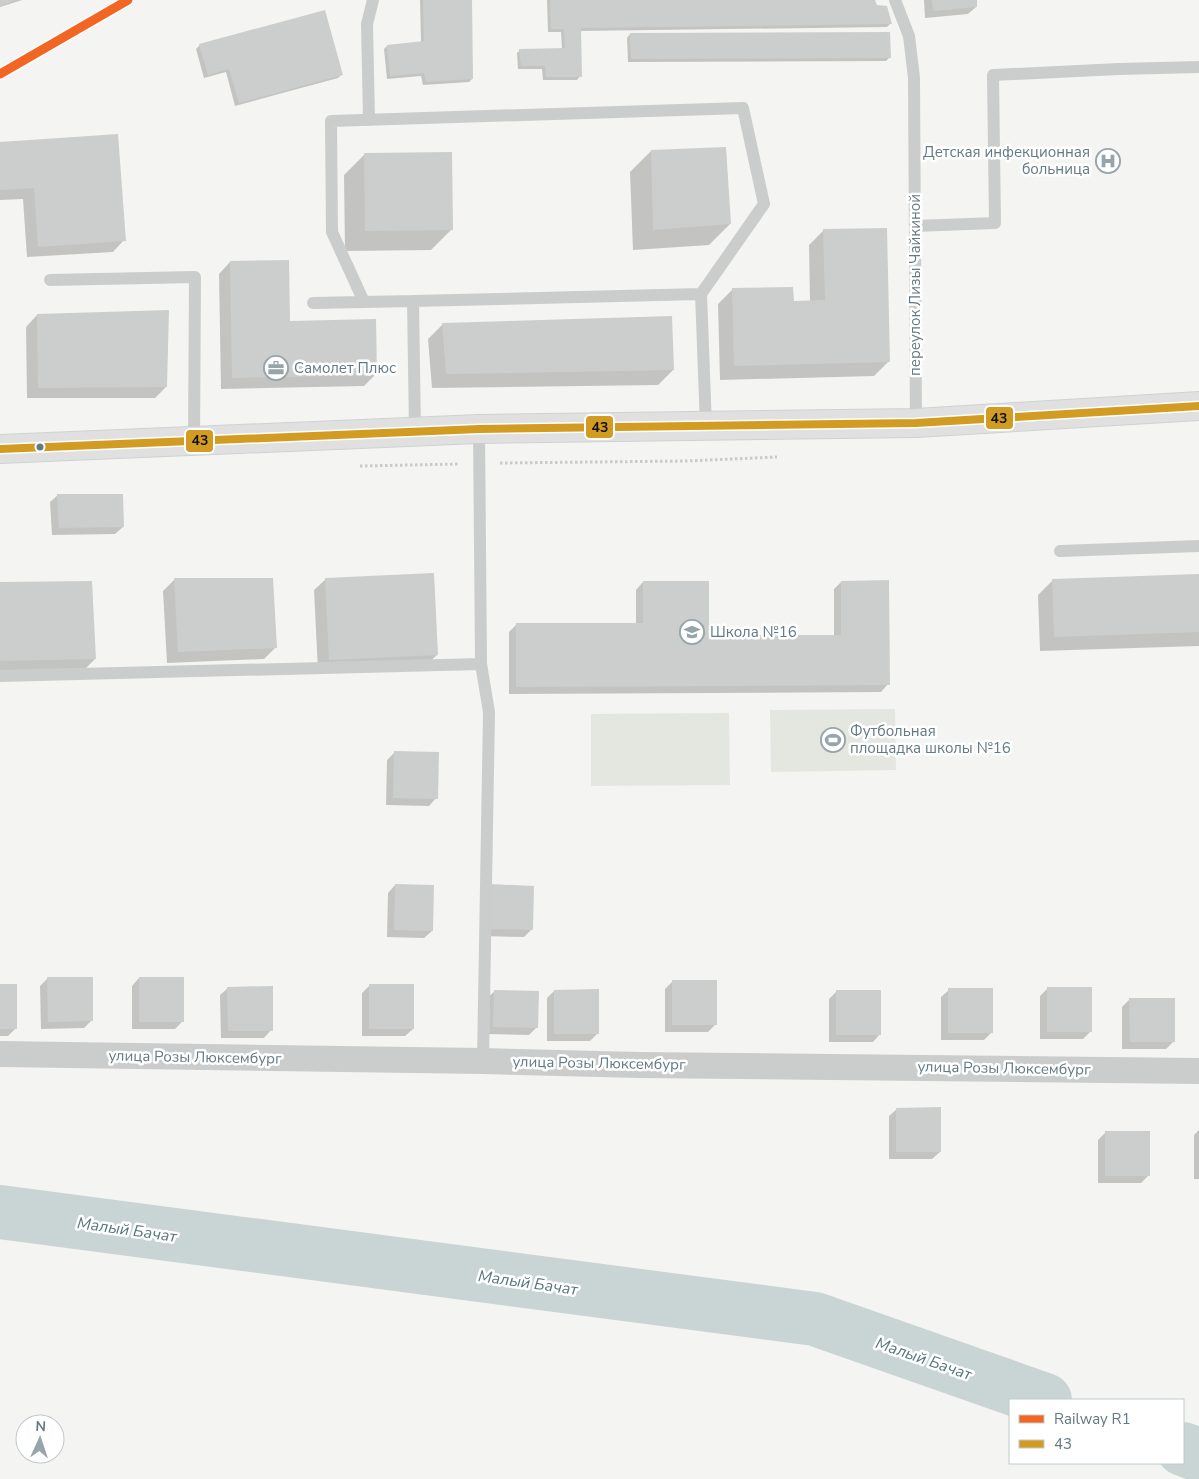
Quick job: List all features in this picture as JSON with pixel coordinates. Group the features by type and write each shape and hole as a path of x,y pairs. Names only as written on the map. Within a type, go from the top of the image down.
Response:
{"street":[{"path":"0,449 479,429 916,423 1199,406"},
{"name":"улица Розы Люксембург","path":"0,1054 639,1065 1199,1071"}],"lane":[{"path":"369,120 367,24 373,0"},
{"name":"переулок Лизы Чайкиной","path":"895,0 909,36 914,78 916,423"},
{"path":"915,226 995,223 993,75 1199,67"},
{"path":"364,302 332,232 331,121 742,108 764,204 701,294 706,426"},
{"path":"50,280 195,277 194,441"},
{"path":"313,304 701,294"},
{"path":"414,301 414,432"},
{"path":"479,429 481,664 489,712 482,1061"},
{"path":"1060,551 1199,546"},
{"path":"0,676 481,664"}],"shaded area":[{"name":"Футбольная площадка школы №16","path":"895,709 896,770 771,772 770,710"},
{"path":"729,713 730,785 591,786 591,714"}],"building":[{"path":"0,0 16,0 0,6"},
{"path":"423,0 472,0 473,79 426,82 424,73 390,76 387,45 424,41"},
{"path":"550,0 875,0 877,5 887,6 892,24 581,28 582,77 546,77 545,66 521,66 519,49 565,48 564,29 551,29"},
{"path":"932,0 977,0 977,7 933,11"},
{"path":"325,10 343,75 239,103 229,69 208,75 199,44"},
{"path":"890,32 891,58 631,59 630,33"},
{"path":"118,134 126,241 38,247 34,188 0,190 0,142"},
{"path":"726,147 731,224 653,230 651,150"},
{"path":"452,152 453,230 365,231 364,153"},
{"path":"887,228 890,362 734,366 732,288 793,287 794,301 825,300 823,229"},
{"path":"289,260 290,321 376,319 377,375 232,378 230,261"},
{"path":"169,310 167,387 38,388 37,314"},
{"path":"672,316 674,370 446,374 442,323"},
{"path":"57,494 123,494 124,527 59,528"},
{"path":"434,573 438,655 329,660 325,578"},
{"path":"1199,574 1199,632 1054,637 1052,579"},
{"path":"174,578 273,578 277,648 178,652"},
{"path":"889,580 890,685 516,687 516,623 643,623 643,581 709,581 709,635 841,635 841,581"},
{"path":"92,581 96,659 0,661 0,582"},
{"path":"394,751 439,752 438,799 393,798"},
{"path":"395,884 434,885 433,931 394,930"},
{"path":"489,884 534,886 533,930 488,929"},
{"path":"47,977 93,977 93,1021 48,1022"},
{"path":"139,977 184,977 184,1022 139,1022"},
{"path":"672,980 717,980 717,1025 672,1025"},
{"path":"0,984 17,984 17,1029 0,1029"},
{"path":"369,984 414,984 414,1029 369,1029"},
{"path":"273,986 273,1031 228,1031 227,987"},
{"path":"1047,987 1092,987 1092,1032 1047,1032"},
{"path":"948,988 993,988 993,1033 948,1033"},
{"path":"599,989 599,1034 554,1034 554,990"},
{"path":"494,990 539,991 538,1028 493,1027"},
{"path":"836,990 881,990 881,1035 836,1035"},
{"path":"1129,998 1175,998 1175,1042 1130,1042"},
{"path":"941,1107 941,1152 896,1152 896,1108"},
{"path":"1105,1131 1150,1131 1150,1176 1105,1176"}],"waterway":[{"name":"Малый Бачат","path":"0,1212 815,1319 1042,1399"},
{"name":"Малый Бачат","path":"1184,1449 1199,1455"}],"rail line":[{"name":"R1","path":"0,74 128,0"}],"transit line":[{"name":"43","path":"0,449 479,429 916,423 1199,406"}],"place":[{"name":"Детская инфекционная больница","path":"1108,161"},
{"name":"Самолет Плюс","path":"276,368"},
{"name":"Школа №16","path":"692,632"},
{"name":"Футбольная площадка школы №16","path":"833,740"}]}
